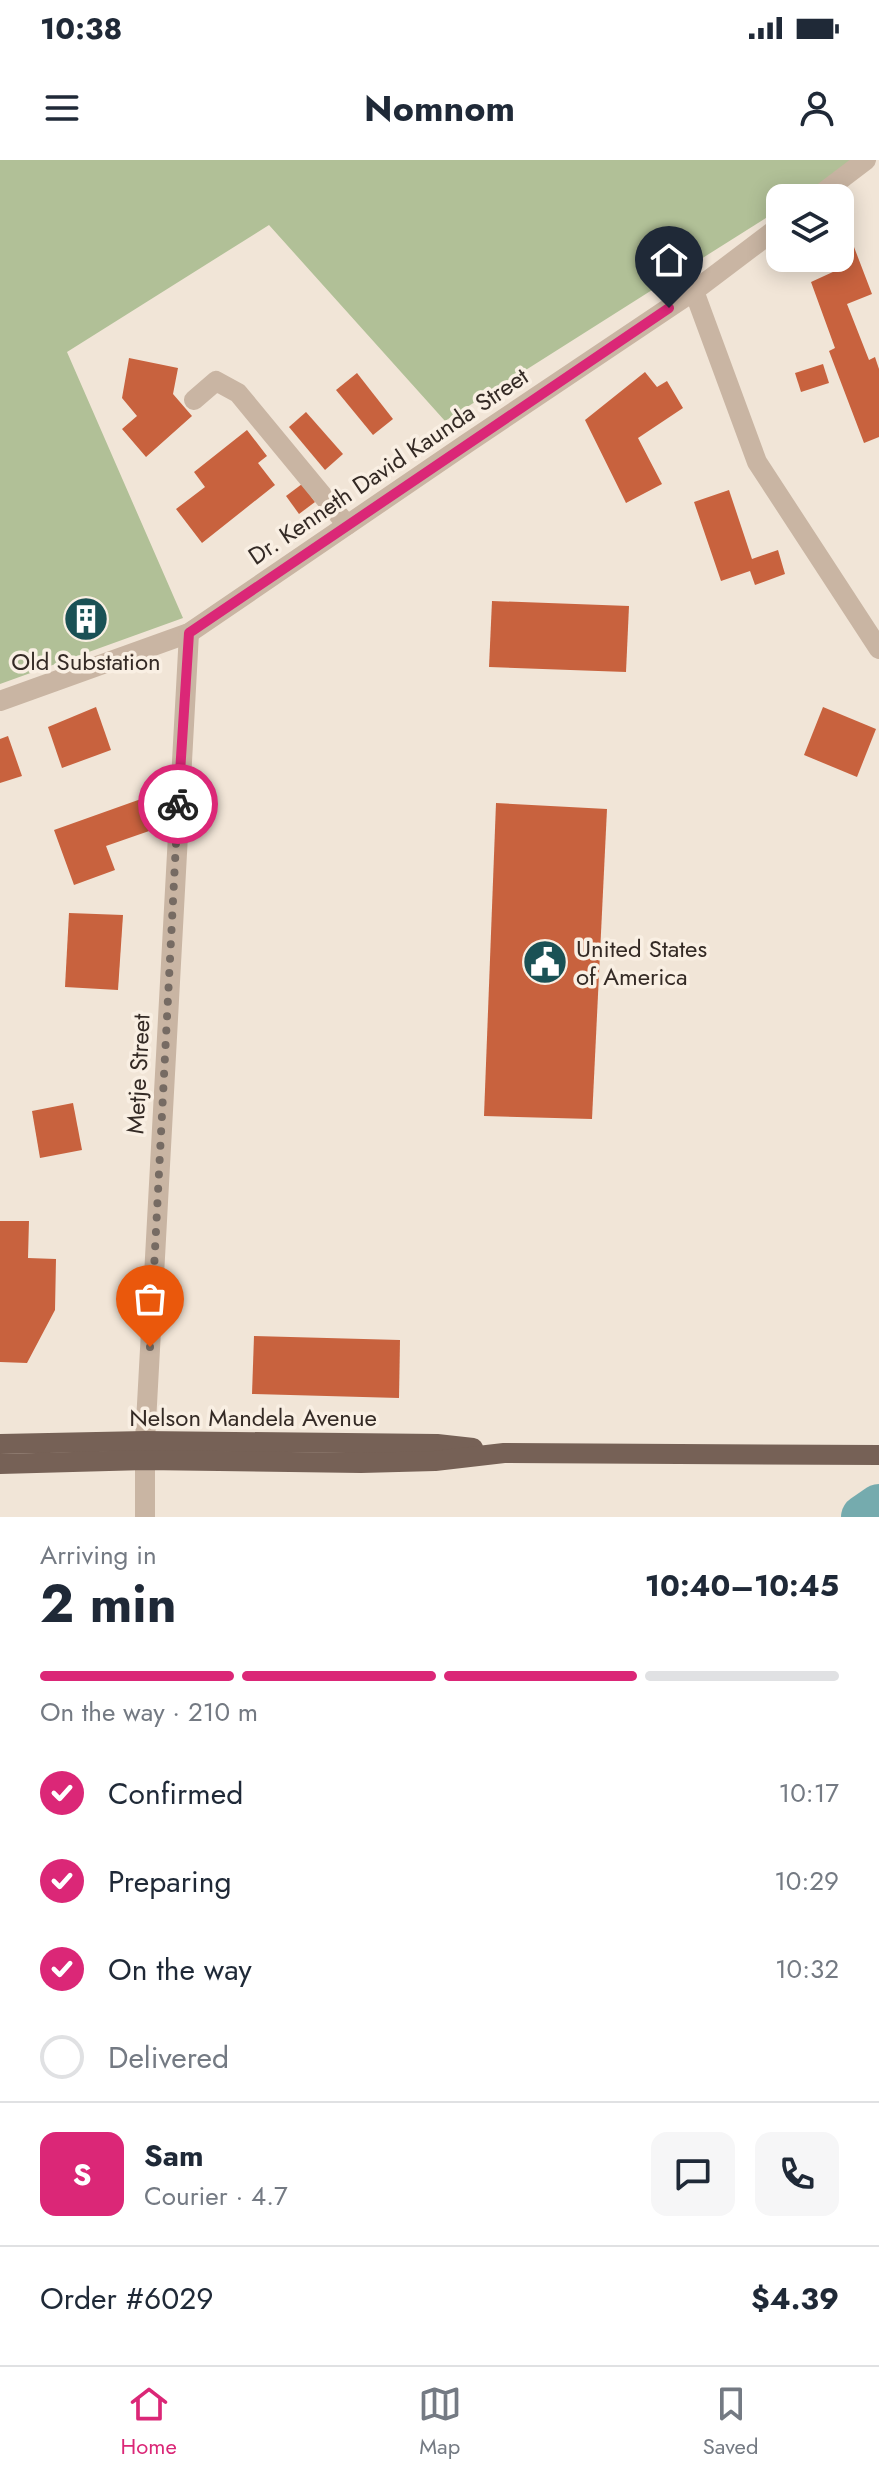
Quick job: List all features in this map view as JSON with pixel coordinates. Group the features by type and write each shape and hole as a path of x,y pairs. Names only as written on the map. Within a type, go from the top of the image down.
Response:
{"main road":[{"name":"Nelson Mandela Avenue","path":"0,1444 361,1463 435,1461 504,1453 879,1455"},
{"name":"Nelson Mandela Avenue","path":"0,1464 145,1451"}],"street":[{"path":"834,184 866,160"},
{"name":"Dr. Kenneth David Kaunda Street","path":"0,701 189,633 694,291 766,237"},
{"path":"694,291 757,462 879,649"},
{"path":"194,400 216,381 238,393 347,525"},
{"name":"Metje Street","path":"145,1517 145,1451 189,633"}],"green space":[{"path":"0,160 863,160 822,184 766,184 766,218 445,421 269,225 67,352 183,618 0,684"}],"building":[{"path":"854,247 872,294 847,304 869,360 875,357 879,369 879,437 864,443 829,351 835,348 811,282 833,272 854,272"},
{"path":"129,358 178,368 173,394 192,416 146,457 122,429 137,416 122,398"},
{"path":"823,364 829,383 801,392 795,373"},
{"path":"645,372 657,387 667,381 683,408 638,438 662,484 626,503 585,420"},
{"path":"357,373 393,419 373,435 336,390"},
{"path":"306,412 343,454 325,470 289,427"},
{"path":"247,430 267,456 258,463 275,485 202,543 176,509 205,487 194,472"},
{"path":"302,484 315,502 299,514 286,496"},
{"path":"729,490 752,559 778,550 785,574 755,585 750,571 721,581 694,502"},
{"path":"492,601 629,606 626,672 489,667"},
{"name":"Old Substation","path":"92,609 98,622 80,629 74,616"},
{"path":"96,707 111,750 62,768 48,727"},
{"path":"823,707 876,729 857,777 804,755"},
{"path":"8,736 22,776 0,783 0,739"},
{"path":"141,799 152,830 106,846 115,870 74,885 54,830"},
{"name":"United States of America","path":"496,803 607,809 592,1119 484,1116"},
{"path":"69,913 123,915 118,990 65,987"},
{"path":"73,1103 82,1150 40,1158 32,1111"},
{"path":"0,1221 29,1221 28,1258 56,1259 55,1310 27,1363 0,1362"},
{"path":"254,1336 400,1340 399,1398 252,1394"}],"waterway":[{"path":"863,1517 879,1506"}],"way so far":[{"path":"150,1347 178,804"}],"place":[{"name":"Old Substation","path":"86,619"},
{"name":"United States of America","path":"545,962"}],"route":[{"path":"178,804 189,633 669,308"}]}
